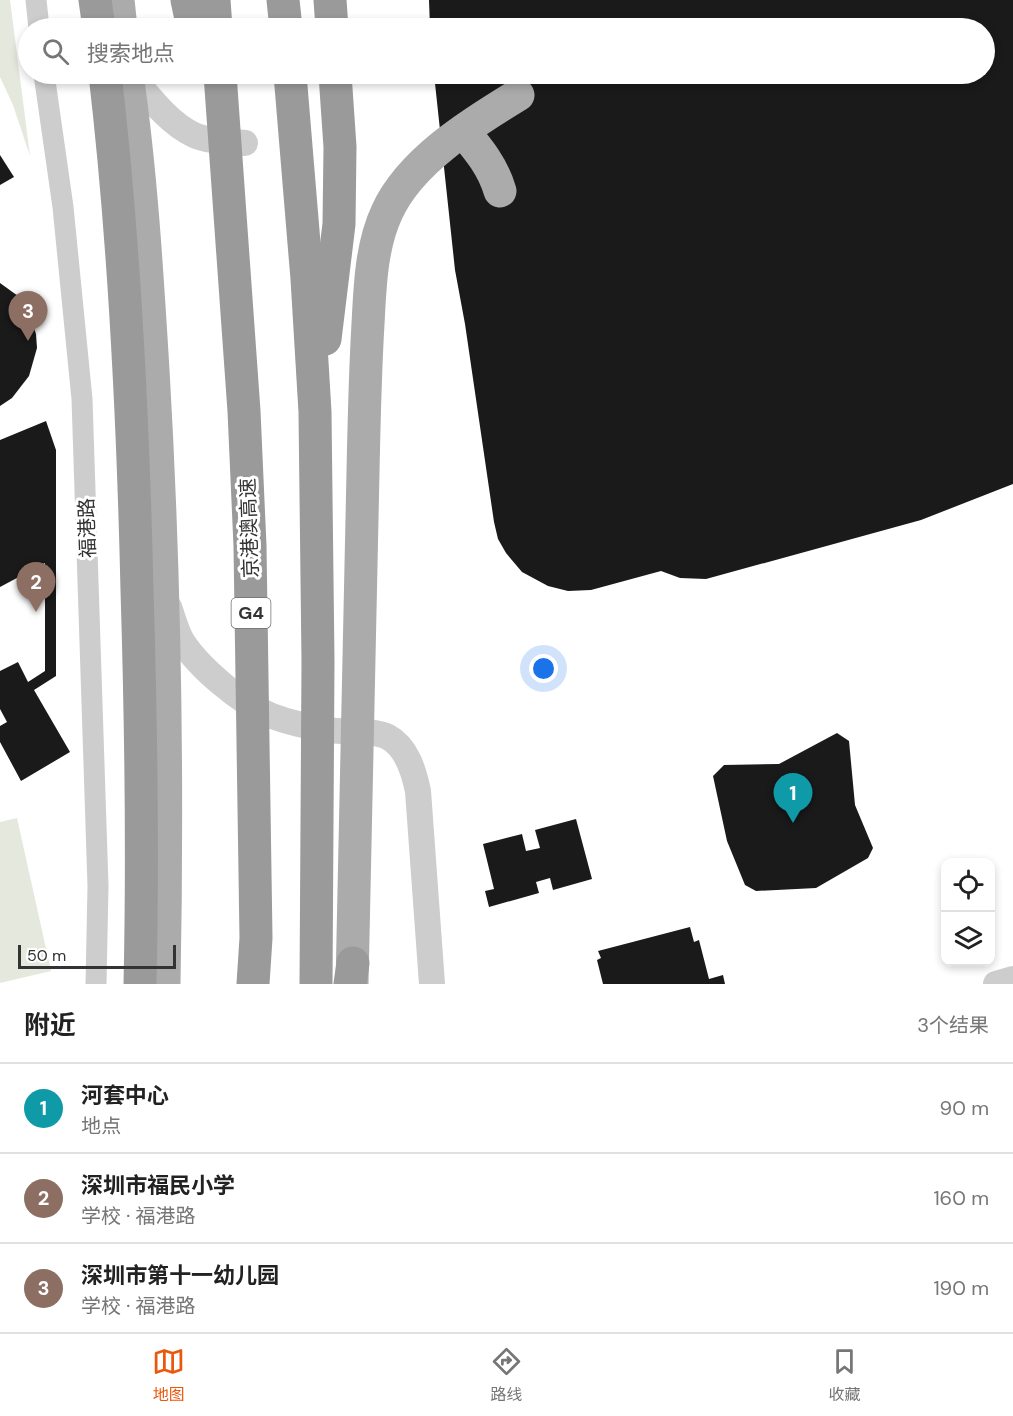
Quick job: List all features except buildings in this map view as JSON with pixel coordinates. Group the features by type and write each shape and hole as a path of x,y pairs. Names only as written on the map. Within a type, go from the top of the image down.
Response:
{"highway":[{"path":"95,0 98,18"},
{"path":"187,0 191,18"},
{"path":"214,0 215,18"},
{"path":"284,0 285,18"},
{"path":"330,0 331,18"},
{"path":"106,84 124,267 134,485 142,793 140,984"},
{"path":"204,84 217,171 233,242"},
{"name":"京港澳高速","path":"221,84 244,411 250,546 256,938 253,984"},
{"path":"291,84 315,412 318,661 316,984"},
{"path":"315,412 339,224 340,147 336,84"}],"main road":[{"path":"118,0 120,18"},
{"path":"130,84 143,214 161,503 166,821 164,984"},
{"path":"352,977 365,396 369,304 376,246 387,211 416,171 463,131 518,95"},
{"path":"463,131 488,161 500,191"}],"street":[{"path":"36,0 38,18"},
{"name":"福港路","path":"45,84 63,207 82,399 98,886 96,984"},
{"path":"138,84 163,111 193,135 205,139 245,143"},
{"path":"164,594 181,639 198,661 236,695 270,715 298,725 388,737 402,750 412,768 418,791 432,984"},
{"path":"996,984 1013,979"}],"shaded area":[{"path":"0,0 10,0 18,62 18,84 21,84 30,156 13,105 0,77"},
{"path":"17,818 51,971 0,983 0,822"}],"place":[{"name":"深圳市第十一幼儿园","path":"28,341"},
{"name":"深圳市福民小学","path":"36,612"},
{"name":"河套中心","path":"793,823"}]}
